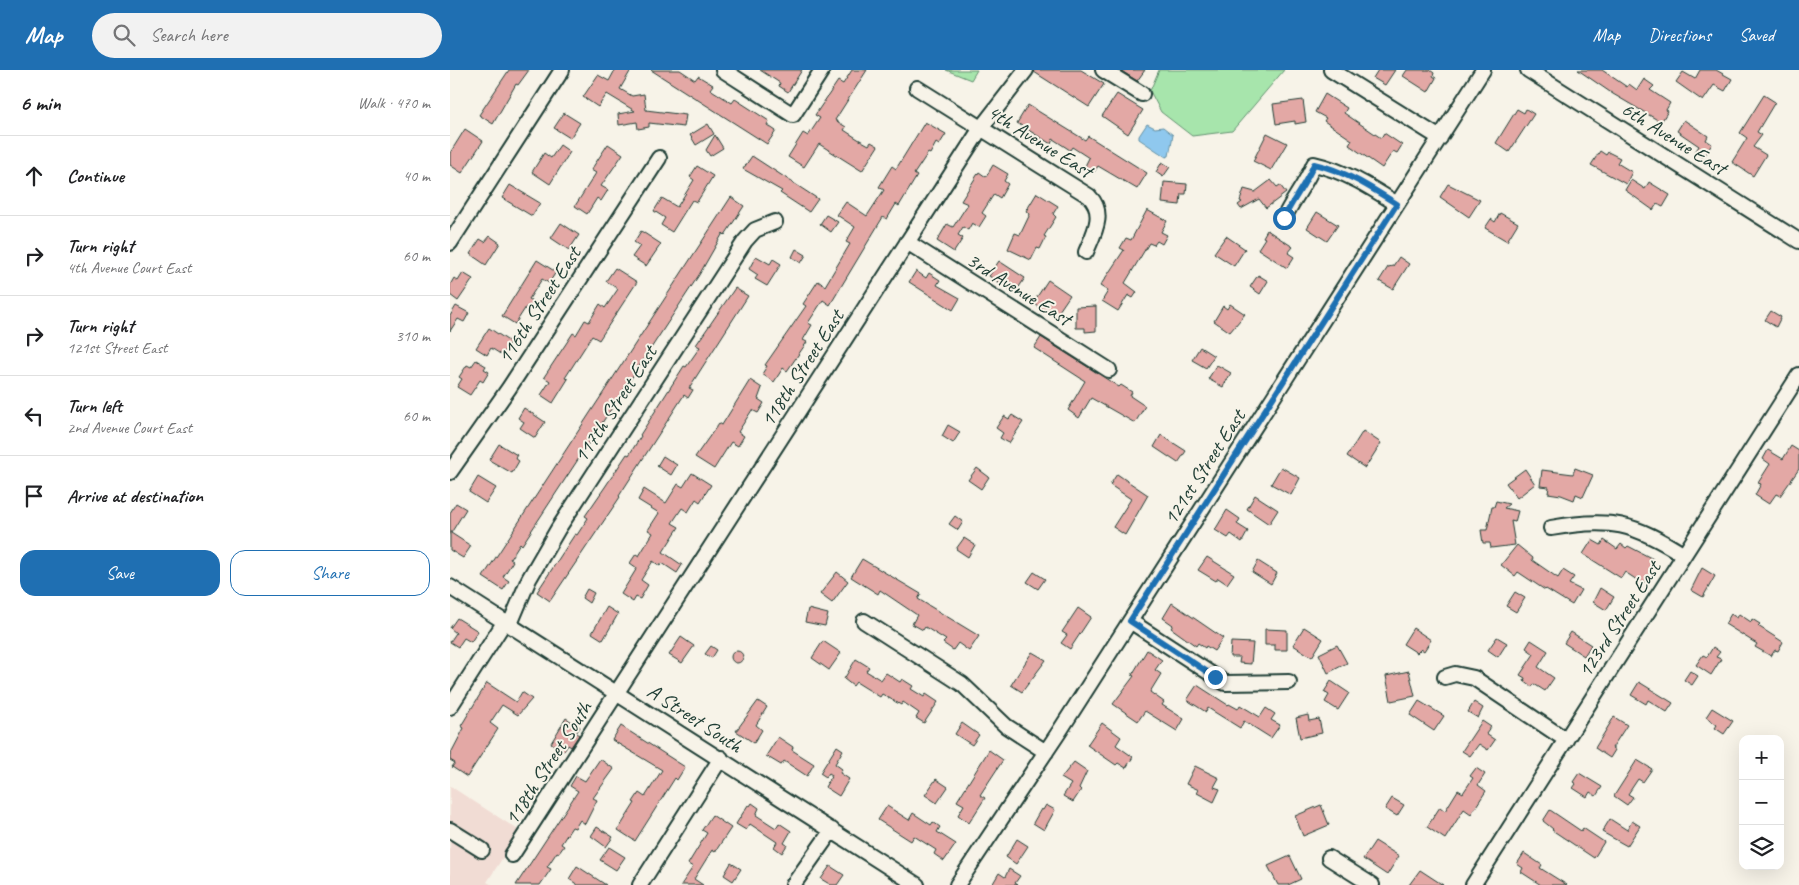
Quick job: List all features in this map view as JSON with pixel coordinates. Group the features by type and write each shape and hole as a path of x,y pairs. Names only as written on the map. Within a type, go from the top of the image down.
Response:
{"street":[{"path":"450,243 562,70"},
{"path":"723,70 793,115 822,70"},
{"name":"118th Street East","path":"618,692 980,128 1026,70"},
{"path":"1103,70 1142,94"},
{"path":"1332,70 1440,138"},
{"name":"121st Street East","path":"957,885 1046,752 1483,70"},
{"name":"6th Avenue East","path":"1528,70 1799,241"},
{"name":"4th Avenue East","path":"917,88 1089,196 1094,201 1099,215 1086,252"},
{"name":"116th Street East","path":"450,472 509,388 658,158"},
{"path":"1284,218 1307,181 1314,164 1341,172 1397,204"},
{"name":"117th Street East","path":"450,707 507,622 529,578 558,528 744,241 755,230 775,222"},
{"name":"3rd Avenue East","path":"907,242 1109,370"},
{"name":"123rd Street East","path":"1473,885 1799,375"},
{"path":"1551,528 1594,522 1626,525 1661,540 1684,555"},
{"name":"A Street South","path":"450,587 618,692 917,885"},
{"path":"864,620 962,684 1006,726 1046,752"},
{"path":"1130,621 1226,683 1289,682"},
{"path":"1445,677 1455,674 1474,678 1566,740"},
{"name":"118th Street South","path":"512,855 618,692"},
{"path":"640,885 721,758"},
{"path":"450,830 482,850"},
{"path":"793,885 832,830"},
{"path":"1329,858 1372,885"}],"shaded area":[{"path":"450,786 520,831 487,882 492,885 450,885"}],"green space":[{"path":"946,70 977,70 971,80"},
{"path":"1159,70 1284,70 1232,131 1192,136 1161,112 1150,91"}],"water":[{"path":"1147,124 1155,128 1163,127 1173,135 1169,156 1166,157 1139,139"}],"building":[{"path":"509,70 529,70 518,85 516,84 493,124 479,115"},
{"path":"615,70 631,70 620,89 632,96 644,94 646,110 686,115 684,127 649,123 649,127 638,129 637,122 619,125 618,114 635,111 607,94 598,107 583,97 598,75 609,81"},
{"path":"651,70 680,70 695,80 698,76 713,85 710,89 732,103 735,99 769,121 767,125 776,131 767,144"},
{"path":"760,70 802,70 788,92 779,86 780,83"},
{"path":"852,70 867,70 835,120 846,127 844,130 858,139 869,145 871,142 878,146 862,171 819,144 804,167 788,157 803,133 808,136 820,118 815,115 838,81 843,84"},
{"path":"1035,70 1081,70 1104,84 1089,107 1034,72"},
{"path":"1120,70 1145,70 1137,81"},
{"path":"1378,70 1395,70 1385,85 1373,78"},
{"path":"1407,70 1430,70 1434,73 1433,76 1436,78 1428,92 1403,76"},
{"path":"1578,70 1602,70 1627,87 1629,84 1637,90 1644,79 1654,86 1650,90 1670,103 1666,110 1668,111 1661,122 1613,94"},
{"path":"1700,70 1716,70 1732,79 1725,91 1714,85 1703,101 1676,82 1683,72 1695,79"},
{"path":"1117,94 1143,110 1128,134 1102,116"},
{"path":"1325,94 1347,108 1344,113 1381,138 1384,133 1402,145 1397,153 1393,151 1382,168 1349,145 1352,140 1324,121 1326,118 1315,112"},
{"path":"1764,95 1775,102 1757,132 1762,135 1753,147 1766,155 1753,176 1732,162 1747,138 1740,133"},
{"path":"1303,100 1306,122 1295,124 1295,121 1276,124 1273,104"},
{"path":"1028,105 1085,140 1088,136 1147,173 1137,189 1098,166 1094,172 1085,166 1089,158 1072,147 1070,150 1053,139 1051,144 1017,123"},
{"path":"1517,109 1524,113 1526,109 1534,114 1509,152 1496,143"},
{"path":"564,113 580,123 570,138 554,128"},
{"path":"1684,120 1708,136 1706,140 1712,144 1703,158 1695,152 1699,146 1677,131"},
{"path":"925,122 946,134 939,145 936,143 930,154 928,153 914,174 917,176 899,206 896,204 887,219 883,217 830,305 823,300 808,323 812,325 803,340 807,342 787,371 783,368 774,382 762,374 767,366 765,365 806,306 803,304 818,281 825,286 850,244 846,242 855,227 837,215 846,202 867,216 884,190 879,187 892,166 896,169"},
{"path":"708,124 714,134 696,145 690,135"},
{"path":"465,129 483,141 462,173 450,165 450,153"},
{"path":"1267,133 1287,143 1271,170 1253,161"},
{"path":"715,135 723,148 710,156 706,150"},
{"path":"608,144 623,154 601,186 608,190 601,201 597,198 587,214 575,206 596,173 591,170"},
{"path":"560,145 570,152 550,184 532,172 544,153 551,158"},
{"path":"1600,151 1606,155 1608,152 1620,158 1617,163 1632,172 1626,184 1591,165"},
{"path":"752,156 818,199 809,212 780,193 782,191 743,169"},
{"path":"1162,162 1170,167 1163,177 1156,172"},
{"path":"993,165 1008,174 1004,181 1008,184 1000,198 994,194 982,213 986,216 979,227 972,223 968,230 963,227 958,235 963,238 954,252 937,241 947,224 953,227 968,204 961,201 979,172 986,177"},
{"path":"697,166 713,176 697,202 692,200 672,232 661,225 665,218 654,211 662,198 677,207 694,180 690,177"},
{"path":"1271,180 1277,187 1280,185 1286,193 1266,208 1259,199 1241,209 1238,205 1242,202 1240,201 1244,189 1255,192"},
{"path":"1631,180 1645,189 1649,182 1670,195 1663,207 1657,204 1653,210 1625,190"},
{"path":"1164,182 1187,184 1186,194 1181,194 1180,205 1162,203"},
{"path":"1448,184 1480,200 1469,217 1440,197"},
{"path":"510,185 540,203 532,216 502,198"},
{"path":"1037,193 1058,206 1053,214 1056,217 1044,236 1046,237 1040,249 1037,248 1031,260 1008,249 1015,233 1020,235 1030,214 1026,211"},
{"path":"731,197 744,206 725,235 723,233 699,275 522,545 520,543 510,559 513,561 503,577 509,581 503,590 483,577"},
{"path":"1147,210 1167,221 1161,232 1167,235 1162,244 1157,241 1154,245 1149,243 1125,283 1137,292 1133,298 1128,295 1118,311 1102,301 1108,291 1100,286 1124,250 1120,248 1126,238 1131,240"},
{"path":"1317,212 1338,225 1327,241 1307,228"},
{"path":"1500,213 1518,223 1507,241 1485,228 1491,219 1495,222"},
{"path":"826,215 838,222 831,232 820,224"},
{"path":"561,223 579,235 569,250 551,238"},
{"path":"1267,230 1293,247 1288,253 1294,257 1287,268 1258,249 1265,238 1263,237"},
{"path":"641,231 661,244 646,266 632,257 640,246 634,242"},
{"path":"490,236 500,243 486,265 470,254 480,239 485,242"},
{"path":"1226,236 1245,249 1234,266 1214,253"},
{"path":"796,249 806,255 801,263 792,257"},
{"path":"756,256 770,264 773,259 781,264 767,286 755,279 758,275 749,269"},
{"path":"1399,257 1409,264 1393,289 1379,281 1388,267 1393,266"},
{"path":"537,260 556,272 549,283 542,279 529,299 536,303 531,311 526,307 515,324 502,316"},
{"path":"999,261 1025,278 1015,293 989,276"},
{"path":"615,268 637,282 599,340 592,336 565,378 568,379 553,403 541,395 550,381 544,377 573,333 576,335 585,320 589,322 600,304 605,308 618,289 606,281"},
{"path":"916,271 926,278 929,273 940,280 937,285 960,298 953,310 909,282"},
{"path":"463,273 473,279 458,301 450,295 450,285 454,278 458,281"},
{"path":"1258,275 1268,281 1260,294 1250,287"},
{"path":"1048,280 1070,295 1055,317 1033,303"},
{"path":"735,288 748,296 689,388 693,390 688,398 684,395 620,497 550,601 537,592 575,534 577,535 588,518 585,516 627,454 629,455 684,366 686,367 700,347 696,345"},
{"path":"1230,304 1245,314 1230,332 1214,321 1223,306 1227,309"},
{"path":"456,306 469,313 464,322 458,319 450,331 450,316"},
{"path":"1096,306 1096,331 1085,332 1085,328 1076,328 1076,307"},
{"path":"1771,311 1781,317 1776,327 1765,320"},
{"path":"489,328 510,342 502,355 491,348 487,355 476,348"},
{"path":"1041,337 1119,387 1121,385 1132,392 1130,396 1145,406 1135,423 1091,398 1079,418 1068,410 1085,381 1034,348"},
{"path":"1200,347 1214,356 1206,368 1192,360"},
{"path":"476,360 486,366 484,369 489,372 483,382 480,380 470,395 457,387 462,379 459,377 467,365 471,367"},
{"path":"1217,365 1231,373 1223,387 1208,379"},
{"path":"750,380 762,388 758,399 764,403 758,413 752,410 738,432 744,436 738,446 731,442 714,469 695,457 719,423 722,425"},
{"path":"524,408 545,422 535,438 520,428 524,422 518,418"},
{"path":"1012,415 1023,422 1009,443 1000,438 1003,433 996,428 1004,416 1009,419"},
{"path":"948,425 960,432 953,443 942,436"},
{"path":"1363,431 1381,443 1365,468 1347,456"},
{"path":"1161,435 1186,451 1178,463 1154,447"},
{"path":"499,444 517,455 515,458 519,461 512,473 489,460"},
{"path":"1791,446 1799,451 1799,469 1780,496 1776,494 1769,504 1755,495 1761,484 1758,483 1770,464 1763,459 1768,450 1783,459"},
{"path":"663,456 677,465 671,475 657,466"},
{"path":"1281,467 1300,478 1291,495 1271,484"},
{"path":"977,468 989,477 981,489 968,480"},
{"path":"1575,468 1593,475 1583,497 1576,494 1574,500 1548,493 1549,487 1540,486 1542,470 1573,474"},
{"path":"1525,469 1535,484 1517,498 1506,483"},
{"path":"692,473 711,485 700,502 696,499 688,512 682,508 672,523 679,527 663,552 682,565 677,573 662,563 660,566 653,561 641,580 648,585 640,599 636,597 633,602 621,594 637,568 630,563 636,554 639,556 653,533 648,530 659,513 638,500 644,489 666,503 678,484 683,487"},
{"path":"1117,474 1148,495 1125,535 1113,527 1131,499 1110,485"},
{"path":"478,477 496,488 486,503 469,492"},
{"path":"1255,495 1278,510 1269,524 1247,509"},
{"path":"1496,501 1509,504 1504,508 1518,511 1515,522 1511,521 1515,545 1491,548 1490,543 1483,543 1481,530 1487,530 1492,507 1494,507"},
{"path":"456,503 466,509 451,533 471,546 463,558 450,550 450,513"},
{"path":"1227,510 1240,519 1237,524 1248,531 1242,542 1231,534 1228,538 1215,530"},
{"path":"955,516 963,522 958,530 949,524"},
{"path":"964,538 975,545 968,557 956,549"},
{"path":"1592,540 1601,545 1604,540 1617,549 1621,544 1626,548 1628,546 1653,559 1650,563 1655,566 1643,584 1625,572 1621,578 1583,554"},
{"path":"1517,545 1533,558 1532,560 1558,578 1563,570 1574,577 1569,584 1581,590 1572,605 1518,572 1515,576 1501,565"},
{"path":"1207,557 1234,574 1227,584 1218,578 1216,581 1198,570"},
{"path":"862,559 921,594 918,599 979,636 969,651 958,643 953,650 943,643 946,640 925,627 923,630 912,624 917,615 880,590 878,594 851,577"},
{"path":"1258,561 1277,573 1271,584 1252,572"},
{"path":"1702,568 1715,576 1703,597 1691,590"},
{"path":"837,572 848,581 832,603 820,594"},
{"path":"1034,572 1045,579 1038,589 1027,582"},
{"path":"1600,588 1614,597 1606,610 1593,602"},
{"path":"587,589 594,593 589,603 582,598"},
{"path":"1515,592 1525,598 1516,612 1506,606"},
{"path":"1172,603 1223,638 1214,651 1198,643 1196,646 1171,628 1173,625 1163,618"},
{"path":"607,607 618,614 603,640 592,633"},
{"path":"1078,608 1091,617 1070,649 1061,643 1067,635 1062,632"},
{"path":"808,609 828,614 825,626 805,622"},
{"path":"1731,614 1737,618 1739,614 1751,622 1752,619 1760,624 1758,626 1783,642 1778,651 1775,650 1771,656 1755,647 1757,644 1725,624"},
{"path":"457,618 478,631 471,642 464,638 458,647 450,642 456,633 450,628"},
{"path":"1304,627 1323,639 1312,657 1293,645"},
{"path":"1413,628 1431,640 1424,651 1421,649 1417,653 1403,644"},
{"path":"1265,629 1287,630 1287,650 1275,650 1275,645 1265,645"},
{"path":"1571,632 1591,645 1584,656 1564,643"},
{"path":"681,637 694,646 682,663 669,655"},
{"path":"1497,637 1507,643 1498,657 1488,650"},
{"path":"1531,640 1548,651 1538,667 1554,678 1545,691 1534,684 1532,687 1520,675 1534,654 1526,648"},
{"path":"823,641 841,653 829,670 812,658"},
{"path":"1231,642 1253,643 1251,664 1239,663 1240,657 1230,657"},
{"path":"1337,645 1347,663 1328,673 1319,654"},
{"path":"711,646 717,650 712,658 705,654"},
{"path":"1713,647 1720,652 1716,657 1721,659 1711,675 1696,665 1703,655 1707,657"},
{"path":"1147,650 1162,660 1155,670 1161,674 1150,692 1164,702 1162,705 1184,719 1177,731 1145,711 1138,721 1113,704 1134,676 1132,675"},
{"path":"739,651 742,652 742,662 735,663 732,662 731,655 732,652"},
{"path":"1032,652 1046,660 1022,692 1011,685"},
{"path":"856,659 869,667 866,671 881,680 886,673 900,682 902,679 913,686 911,689 924,697 926,694 938,702 924,723 916,718 919,713 903,702 901,705 882,694 880,697 856,682 853,686 844,679"},
{"path":"1409,671 1415,696 1391,701 1386,676"},
{"path":"1690,671 1698,676 1692,685 1684,680"},
{"path":"1331,681 1349,693 1338,710 1325,702 1329,695 1324,692"},
{"path":"1639,682 1673,703 1667,712 1648,700 1646,704 1631,695"},
{"path":"487,683 516,702 522,692 532,699 518,715 502,705 490,723 498,729 467,777 452,767 455,763 450,760 450,755 464,728 461,726"},
{"path":"1197,685 1228,705 1238,709 1240,705 1260,717 1266,708 1275,714 1271,720 1280,725 1271,738 1244,721 1240,728 1208,708 1206,712 1187,700"},
{"path":"758,701 767,707 756,725 762,730 754,743 736,731"},
{"path":"1419,701 1444,716 1434,731 1410,715"},
{"path":"1474,702 1483,708 1478,718 1468,712"},
{"path":"1712,708 1733,721 1724,734 1715,728 1717,725 1706,717"},
{"path":"1308,715 1309,721 1319,719 1322,733 1300,738 1296,718"},
{"path":"1614,717 1627,725 1612,748 1615,750 1610,758 1595,748"},
{"path":"566,718 580,727 576,733 579,735 571,747 568,745 564,751 551,743"},
{"path":"1482,721 1491,727 1486,734 1495,740 1488,750 1479,744 1470,756 1462,751"},
{"path":"962,723 979,735 972,745 955,734"},
{"path":"1102,723 1121,737 1116,745 1133,757 1126,768 1118,763 1116,765 1087,745"},
{"path":"621,726 685,767 677,780 675,778 635,841 618,830 639,793 645,797 662,770 612,740"},
{"path":"778,737 793,747 792,750 814,764 807,776 784,761 781,765 766,756"},
{"path":"837,746 843,750 835,764 842,769 840,773 849,779 839,796 825,787 832,775 829,773 826,777 820,773"},
{"path":"989,750 1003,760 980,795 985,798 969,823 958,815 964,805 957,801"},
{"path":"600,759 614,769 593,798 597,800 585,824 580,820 575,828 572,827 561,844 564,846 559,853 557,852 547,867 551,869 540,885 516,885 578,791 570,786 576,776 585,781"},
{"path":"1637,760 1652,769 1643,782 1638,779 1628,794 1633,797 1627,805 1614,796"},
{"path":"1074,762 1087,771 1079,788 1081,790 1073,802 1063,796 1071,784 1061,778"},
{"path":"1195,766 1219,778 1214,787 1220,789 1214,802 1197,793 1199,790 1186,784"},
{"path":"1476,768 1485,774 1478,785 1486,791 1471,814 1464,809 1445,839 1427,827 1440,807 1445,811 1458,790 1463,793 1473,778 1470,776"},
{"path":"1579,773 1602,787 1596,796 1590,792 1587,797 1573,788 1576,784 1573,782"},
{"path":"936,779 948,787 937,803 925,795"},
{"path":"1392,798 1404,805 1397,816 1385,809"},
{"path":"752,803 759,808 756,815 776,828 779,823 791,831 784,843 787,845 782,853 774,847 777,842 750,824 746,830 736,824 748,805 750,806"},
{"path":"1046,805 1055,810 1044,830 1033,823 1041,809 1043,810"},
{"path":"1321,805 1329,825 1303,836 1295,816"},
{"path":"887,806 909,820 913,813 931,825 933,822 940,827 937,832 956,844 944,861 934,854 936,850 914,836 911,841 878,820"},
{"path":"1550,810 1581,831 1583,828 1604,842 1594,858 1552,830 1543,821"},
{"path":"712,815 731,828 715,852 712,850 694,879 703,885 681,885 693,867 688,864 707,833 702,830"},
{"path":"1610,819 1627,830 1632,821 1640,826 1627,846 1602,832"},
{"path":"597,827 613,837 606,847 591,836"},
{"path":"1017,839 1028,846 1016,864 1006,857"},
{"path":"1375,841 1399,856 1387,875 1363,859"},
{"path":"609,847 625,857 616,870 600,860"},
{"path":"1524,853 1542,865 1540,868 1567,885 1541,885 1521,872 1523,868 1517,864"},
{"path":"1290,856 1301,879 1288,885 1278,885 1268,866"},
{"path":"731,863 741,869 733,881 724,875"},
{"path":"577,866 606,885 578,885 569,879"},
{"path":"830,866 844,875 837,885 831,885 821,879"},
{"path":"1009,869 1020,876 1015,883 1018,885 992,885 999,873 1005,877"},
{"path":"1420,870 1443,885 1409,885"}],"route":[{"path":"1215,677 1130,621 1397,204 1355,178 1334,168 1314,164 1307,181 1289,207 1284,218"}]}
